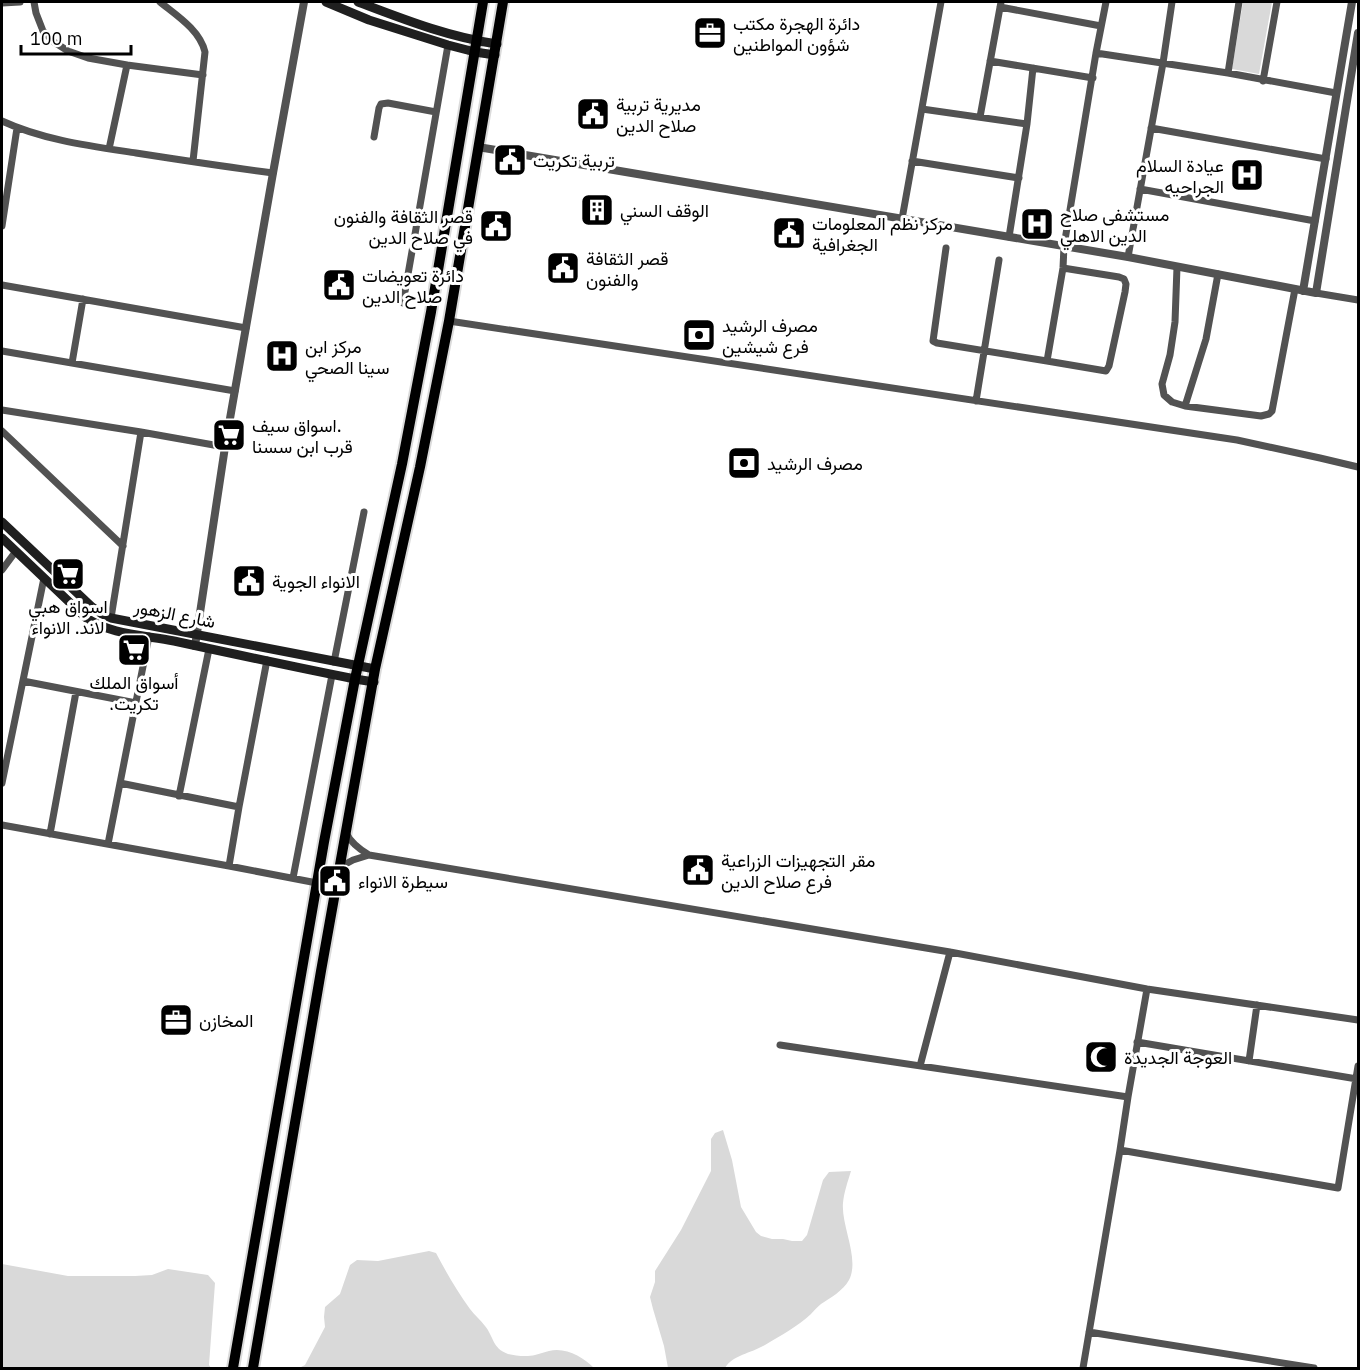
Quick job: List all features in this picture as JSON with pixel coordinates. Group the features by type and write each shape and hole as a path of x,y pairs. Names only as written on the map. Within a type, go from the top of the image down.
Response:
{"main road":[{"path":"326,2 369,20 448,45 496,50"},
{"path":"358,2 476,47"},
{"path":"233,1368 317,883 355,679 402,464 431,312 483,2"},
{"path":"253,1368 375,669 420,467 449,321 503,2"},
{"name":"شارع الزهور","path":"2,522 92,608 111,618 375,669"},
{"name":"شارع الزهور","path":"2,538 85,617 106,629 374,682"},
{"path":"302,970 321,971"}],"street":[{"path":"2,3 20,2"},
{"path":"34,2 43,31 68,51 127,65 203,75"},
{"path":"160,2 194,30 206,52 193,161"},
{"path":"195,645 225,447 304,2"},
{"path":"902,219 941,2"},
{"path":"1047,361 1063,268 1064,246 1106,2"},
{"path":"1128,257 1172,2"},
{"path":"1228,73 1239,2"},
{"path":"1263,81 1276,2"},
{"path":"1177,267 1175,322 1170,355 1161,384 1164,395 1172,402 1185,406 1261,416 1269,414 1272,411 1315,221 1352,2"},
{"path":"980,117 1000,4 1101,26"},
{"path":"1316,293 1359,33"},
{"path":"403,303 448,45"},
{"path":"1096,53 1228,73 1336,93"},
{"path":"990,61 1093,78"},
{"path":"109,149 127,65"},
{"path":"1009,237 1027,124 1033,68"},
{"path":"374,137 381,104 388,103 436,112"},
{"path":"922,109 1027,124"},
{"path":"2,121 54,139 273,173"},
{"path":"2,226 17,128"},
{"path":"1151,128 1326,159"},
{"path":"478,147 1128,257 1359,300"},
{"path":"912,161 1019,178"},
{"path":"1140,189 1315,221"},
{"path":"946,248 933,340 937,343 1106,371 1125,292 1124,279 1063,268"},
{"path":"976,401 999,260"},
{"path":"1185,406 1206,339 1218,274"},
{"path":"2,285 246,328"},
{"path":"72,363 83,299"},
{"path":"449,321 1236,440 1359,467"},
{"path":"2,351 236,391"},
{"path":"2,410 225,447"},
{"path":"2,431 123,546"},
{"path":"111,618 141,432"},
{"path":"334,662 364,512"},
{"path":"2,570 16,551"},
{"path":"2,783 44,578"},
{"path":"108,844 149,636"},
{"path":"179,796 208,649"},
{"path":"229,866 267,660"},
{"path":"293,878 332,675"},
{"path":"23,681 136,703"},
{"path":"50,834 76,692"},
{"path":"120,783 239,807"},
{"path":"2,825 317,883"},
{"path":"346,833 355,845 369,855 950,951 1147,989 1359,1020"},
{"path":"340,867 369,855"},
{"path":"920,1066 950,951"},
{"path":"1083,1368 1147,989"},
{"path":"1249,1061 1257,1005"},
{"path":"1137,1042 1357,1079"},
{"path":"780,1045 1128,1097"},
{"path":"1120,1150 1338,1188 1359,1066"},
{"path":"1089,1332 1314,1368"}],"shaded area":[{"path":"1243,2 1272,2 1259,74 1232,69"},
{"path":"723,1130 732,1160 741,1207 756,1232 761,1236 802,1241 807,1235 823,1180 829,1172 851,1171 845,1191 843,1212 851,1252 852,1272 843,1288 800,1323 765,1345 733,1360 725,1368 668,1368 650,1297 655,1282 655,1271 681,1230 711,1171 711,1139 715,1133"},
{"path":"429,1251 436,1253 465,1302 503,1352 525,1356 562,1350 585,1360 594,1368 299,1368 305,1365 325,1327 325,1307 340,1294 350,1265 357,1260 378,1261"},
{"path":"2,1264 68,1276 152,1275 168,1269 208,1275 215,1283 209,1365 211,1368 2,1368"}],"place":[{"name":"دائرة الهجرة مكتب شؤون المواطنين","path":"710,33"},
{"name":"مديرية تربية صلاح الدين","path":"593,114"},
{"name":"تربية تكريت","path":"510,160"},
{"name":"عيادة السلام الجراحيه","path":"1247,175"},
{"name":"الوقف السني","path":"597,210"},
{"name":"مستشفى صلاح الدين الاهلي","path":"1037,224"},
{"name":"قصر الثقافة والفنون في صلاح الدين","path":"496,226"},
{"name":"مركز نظم المعلومات الجغرافية","path":"789,233"},
{"name":"قصر الثقافة والفنون","path":"563,268"},
{"name":"دائرة تعويضات صلاح الدين","path":"339,285"},
{"name":"مصرف الرشيد فرع شيشين","path":"699,335"},
{"name":"مركز ابن سينا الصحي","path":"282,356"},
{"name":"اسواق سيف. قرب ابن سسنا","path":"229,435"},
{"name":"مصرف الرشيد","path":"744,463"},
{"name":"اسواق هبي لاند. الانواء","path":"68,574"},
{"name":"الانواء الجوية","path":"249,581"},
{"name":"أسواق الملك .تكريت","path":"134,650"},
{"name":"مقر التجهيزات الزراعية فرع صلاح الدين","path":"698,870"},
{"name":"سيطرة الانواء","path":"335,881"},
{"name":"المخازن","path":"176,1020"},
{"name":"العوجة الجديدة","path":"1101,1057"}]}
